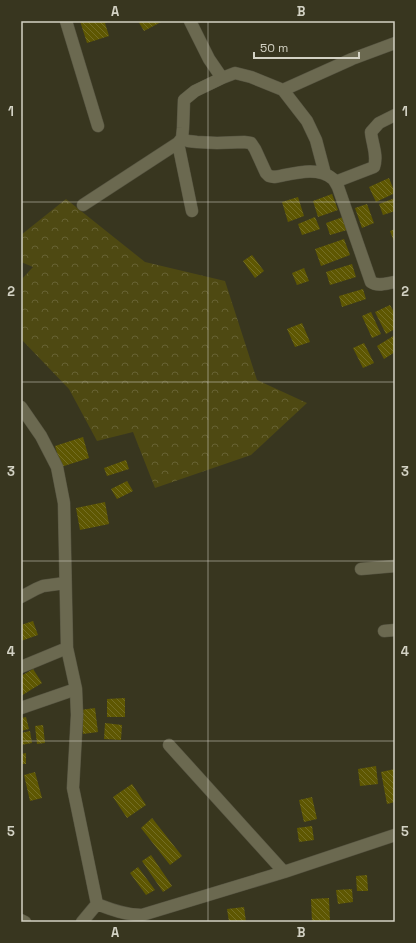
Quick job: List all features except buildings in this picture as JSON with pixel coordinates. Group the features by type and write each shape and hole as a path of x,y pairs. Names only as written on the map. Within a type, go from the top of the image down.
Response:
{"street":[{"path":"66,21 98,126"},
{"path":"190,21 209,59 222,78"},
{"path":"284,90 352,59 395,43"},
{"path":"192,211 180,140 183,128 184,100 195,91 235,73 251,77 284,90 307,121 316,140 325,174"},
{"path":"335,182 374,167 376,161 371,132 378,123 395,115"},
{"path":"83,205 180,140 217,143 250,143 255,150 266,174 269,176 274,177 312,170 325,174 333,179 340,194 371,282 379,285 395,282"},
{"path":"21,407 41,436 57,467 64,503 67,648 76,689 77,715 73,788 97,904"},
{"path":"361,570 395,566"},
{"path":"21,597 43,586 66,583"},
{"path":"21,667 67,648"},
{"path":"21,708 76,689"},
{"path":"169,746 284,872"},
{"path":"97,904 131,915 142,915 284,872 395,835"},
{"path":"82,922 97,904"},
{"path":"21,920 25,922"}],"green space":[{"path":"66,199 145,262 225,281 257,380 307,403 251,455 155,488 133,432 97,441 69,389 21,339 21,280 33,267 21,262 21,235"}]}
